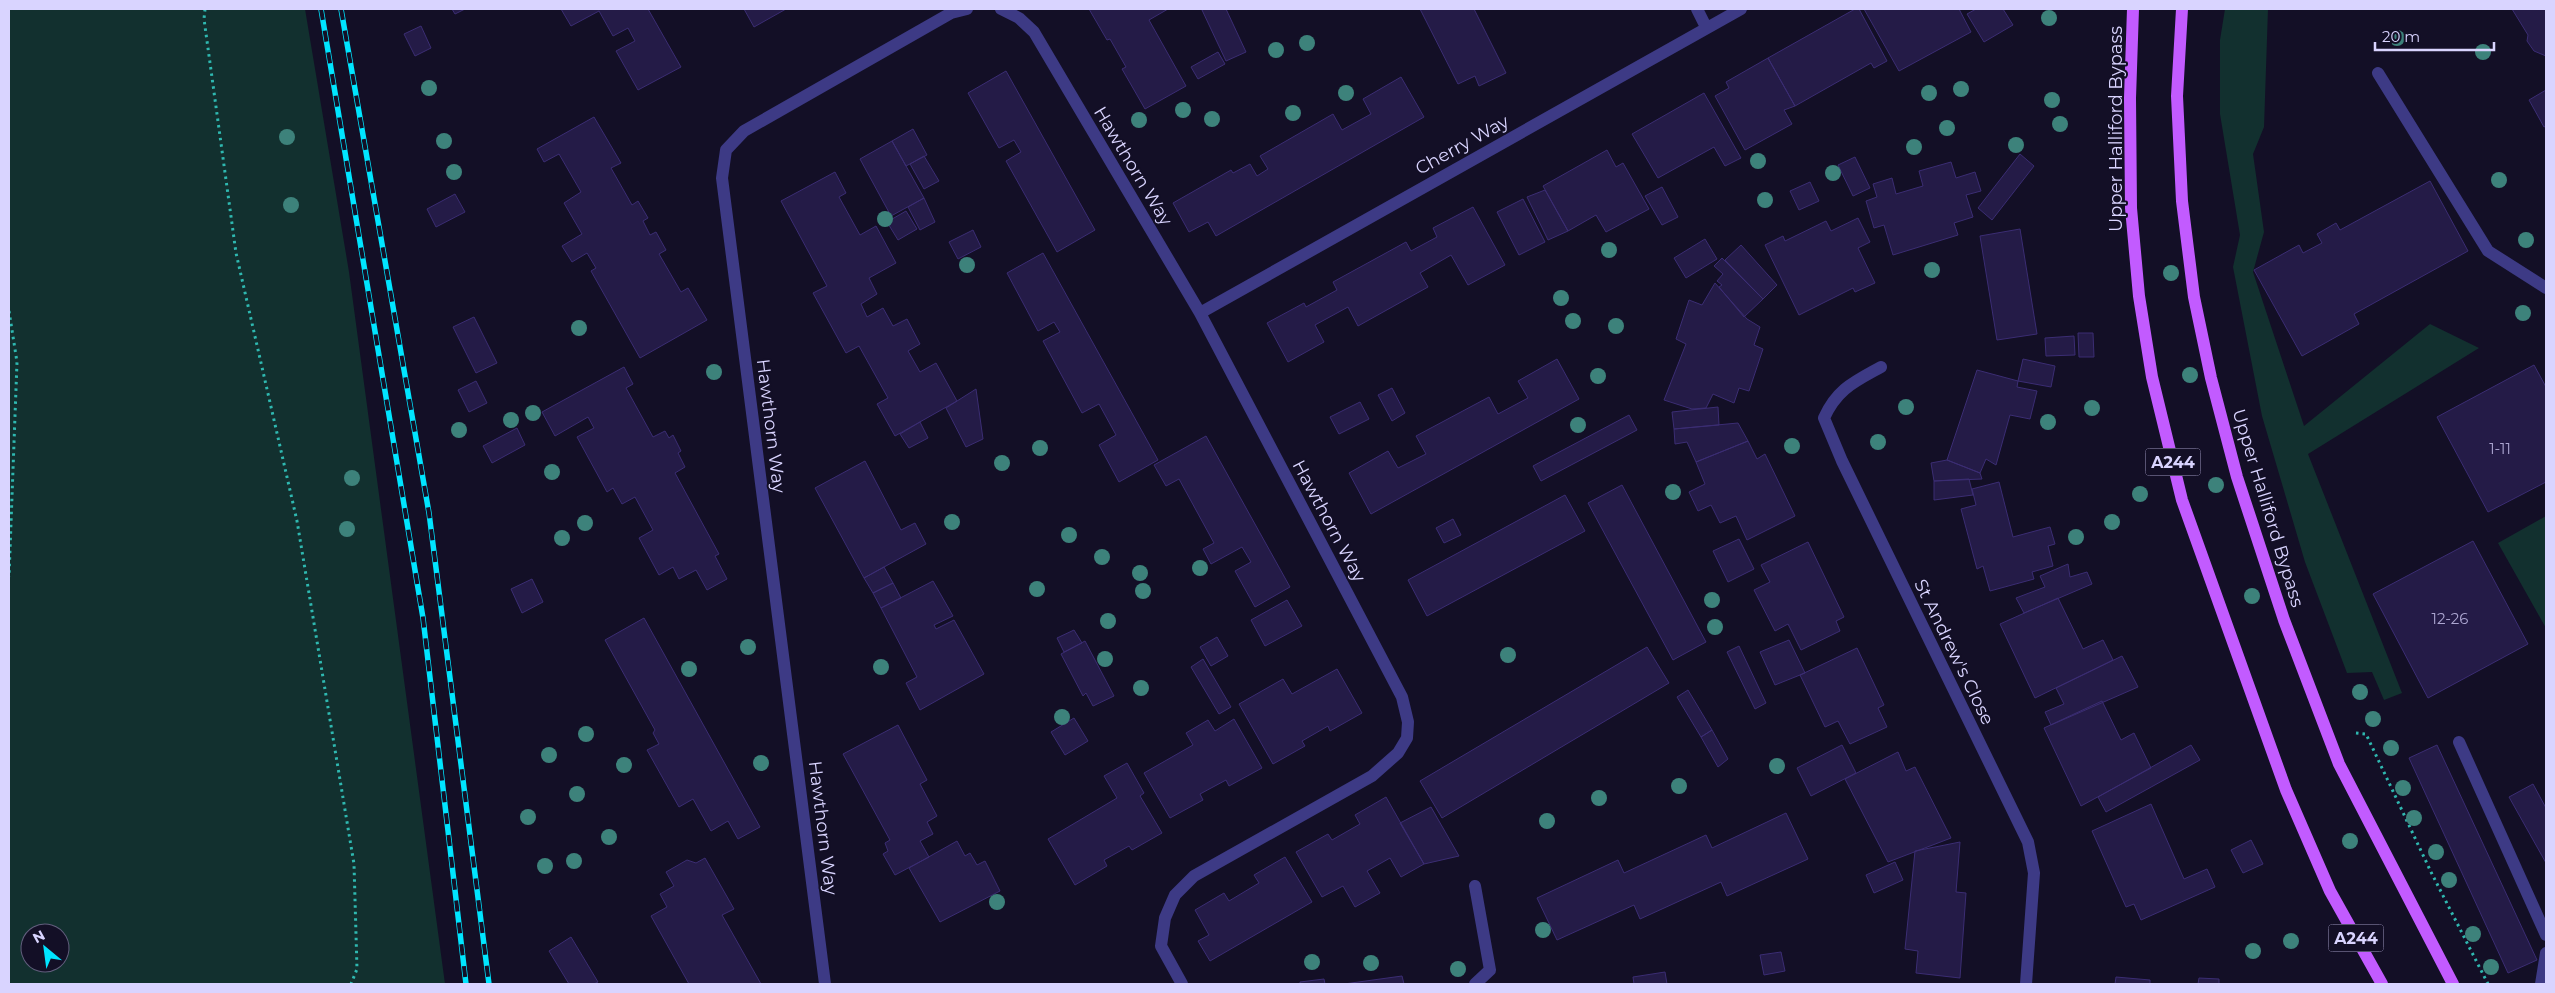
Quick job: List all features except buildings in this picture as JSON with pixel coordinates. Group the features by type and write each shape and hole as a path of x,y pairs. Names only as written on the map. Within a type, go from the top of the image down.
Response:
{"main road":[{"name":"Upper Halliford Bypass","path":"2134,9 2130,98 2131,208 2139,296 2152,377 2182,500 2286,790 2330,891 2382,984"},
{"name":"Upper Halliford Bypass","path":"2182,9 2178,106 2182,201 2194,297 2211,378 2237,477 2284,620 2339,764 2453,984"}],"street":[{"name":"Hawthorn Way","path":"825,984 722,178 726,150 744,132 951,13 967,9"},
{"name":"Hawthorn Way","path":"1001,9 1019,18 1034,32 1200,313 1402,697 1408,722 1407,738 1398,753 1372,776 1194,876 1175,895 1165,918 1161,946 1182,984"},
{"path":"1697,9 1706,27"},
{"name":"Cherry Way","path":"1200,313 1741,9"},
{"path":"2378,73 2488,251 2546,288"},
{"name":"St Andrew's Close","path":"1881,367 1842,389 1830,405 1824,418 1842,461 2028,842 2034,873 2026,984"},
{"path":"2459,742 2546,935"},
{"path":"1474,984 1490,970 1476,886"},
{"path":"2541,984 2546,953"}],"path":[{"path":"205,9 204,19 236,253 296,521 354,864 357,969 351,984"},
{"path":"9,311 18,362 9,577"},
{"path":"2326,729 2366,734 2431,872 2488,984"}],"green space":[{"path":"9,9 305,9 349,272 445,984 9,984"},
{"path":"2225,9 2268,9 2264,127 2253,154 2264,232 2253,272 2304,426 2430,324 2479,348 2308,454 2402,693 2384,700 2372,672 2347,673 2305,562 2262,416 2233,267 2240,235 2220,114 2220,40"},
{"path":"2546,516 2546,628 2498,543"}],"railway":[{"path":"321,9 423,618 466,984"},
{"path":"341,9 429,513 489,984"}]}
